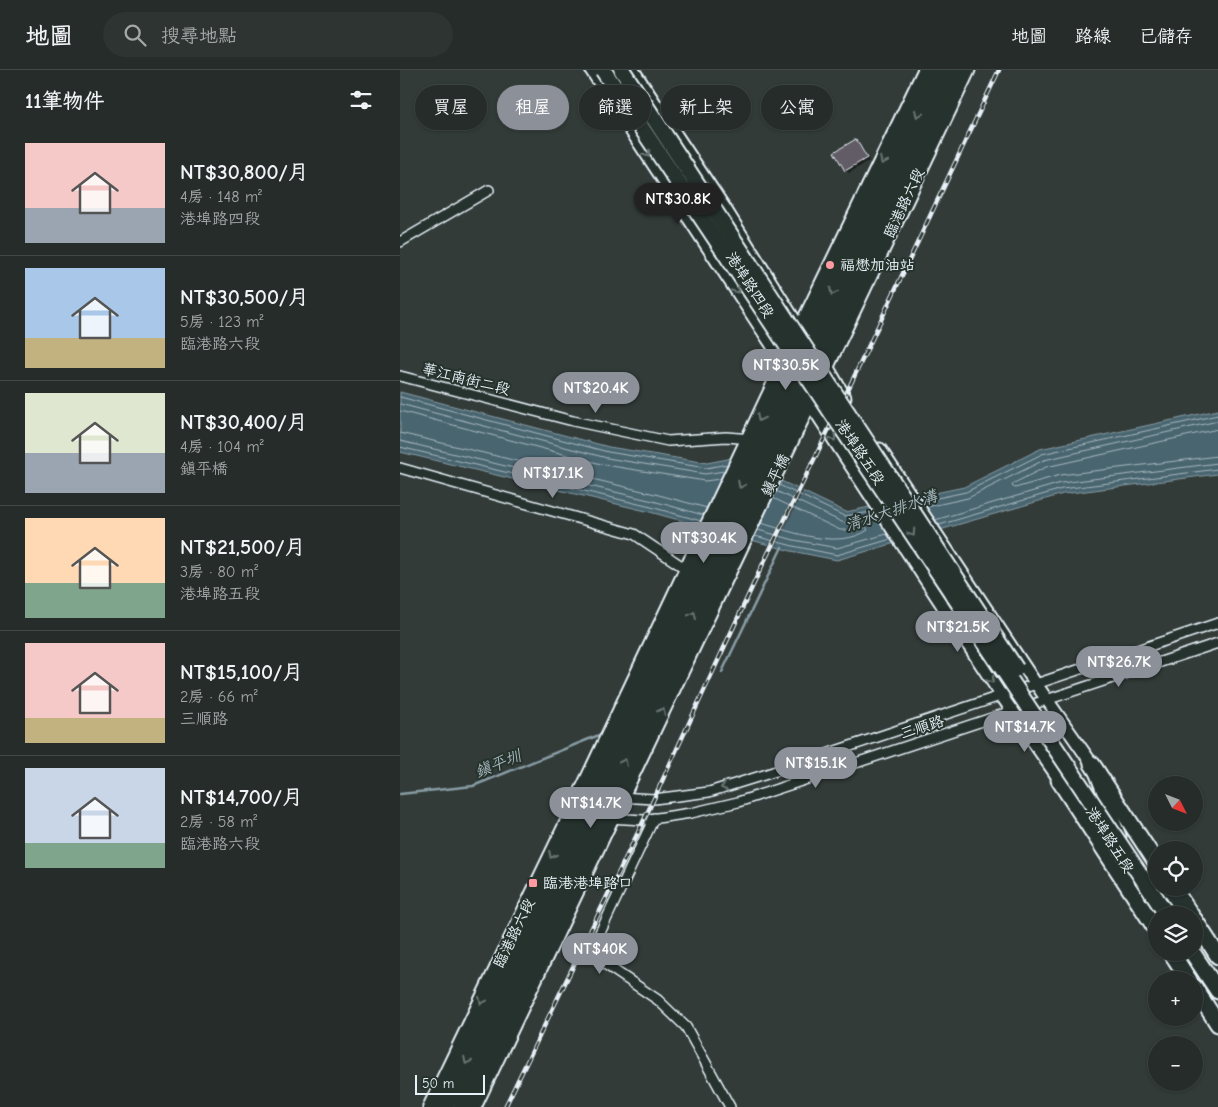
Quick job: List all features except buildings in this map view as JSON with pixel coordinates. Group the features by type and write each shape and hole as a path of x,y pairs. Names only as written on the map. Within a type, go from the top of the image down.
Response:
{"main road":[{"path":"603,70 1162,906"},
{"path":"622,70 1148,871"},
{"name":"臨港路六段","path":"814,347 926,70"},
{"name":"臨港路六段","path":"769,441 814,347 939,70"},
{"name":"臨港路六段","path":"769,441 814,347 954,70"},
{"name":"臨港路六段","path":"814,347 967,70"},
{"path":"704,578 769,441"},
{"name":"鎮平橋","path":"704,578 769,441"},
{"name":"臨港路六段","path":"431,1107 578,817 601,796 704,578"},
{"name":"臨港路六段","path":"473,1107 605,818 601,796 704,578"},
{"path":"1092,764 1148,850"},
{"path":"1059,780 1148,918"},
{"name":"臨港路六段","path":"445,1107 578,817"},
{"name":"臨港路六段","path":"461,1107 605,818"},
{"path":"1203,933 1218,956"},
{"path":"1203,954 1218,977"},
{"path":"1197,961 1218,991"},
{"path":"1203,1001 1218,1024"}],"street":[{"name":"港埠路四段","path":"591,70 797,384"},
{"name":"港埠路四段","path":"633,70 814,347"},
{"path":"400,242 489,190"},
{"name":"港埠路五段","path":"814,347 1036,684 1092,764 1124,802 1150,841"},
{"name":"華江南街二段","path":"400,376 573,421 668,441 726,437 769,441"},
{"name":"港埠路五段","path":"797,384 1059,780 1134,872 1157,906"},
{"path":"400,468 634,534 704,578"},
{"name":"三順路","path":"601,796 654,799 708,792 1218,623"},
{"name":"三順路","path":"578,817 644,820 691,813 738,802 1218,643"},
{"name":"港埠路五段","path":"1092,764 1134,872"},
{"name":"港埠路五段","path":"1059,780 1074,814 1148,927"},
{"path":"654,818 590,954 658,1000 686,1027 730,1107"},
{"path":"1185,896 1218,945"},
{"path":"1197,961 1218,996"},
{"path":"1203,1010 1218,1034"}],"water":[{"name":"清水大排水溝","path":"400,392 609,447 707,463 733,458 846,512 964,487 1040,449 1218,410 1218,474 1063,494 837,560 791,551 650,512 400,452"}],"pier":[{"path":"798,486 804,489 774,549 768,547"}],"waterway":[{"name":"鎮平圳","path":"722,672 782,547"},
{"name":"鎮平圳","path":"400,794 473,786 599,735"}],"railway":[{"path":"505,1107 644,820 761,568 845,396 999,70"}],"place":[{"name":"福懋加油站","path":"830,265"},
{"name":"臨港港埠路口","path":"533,883"}]}
